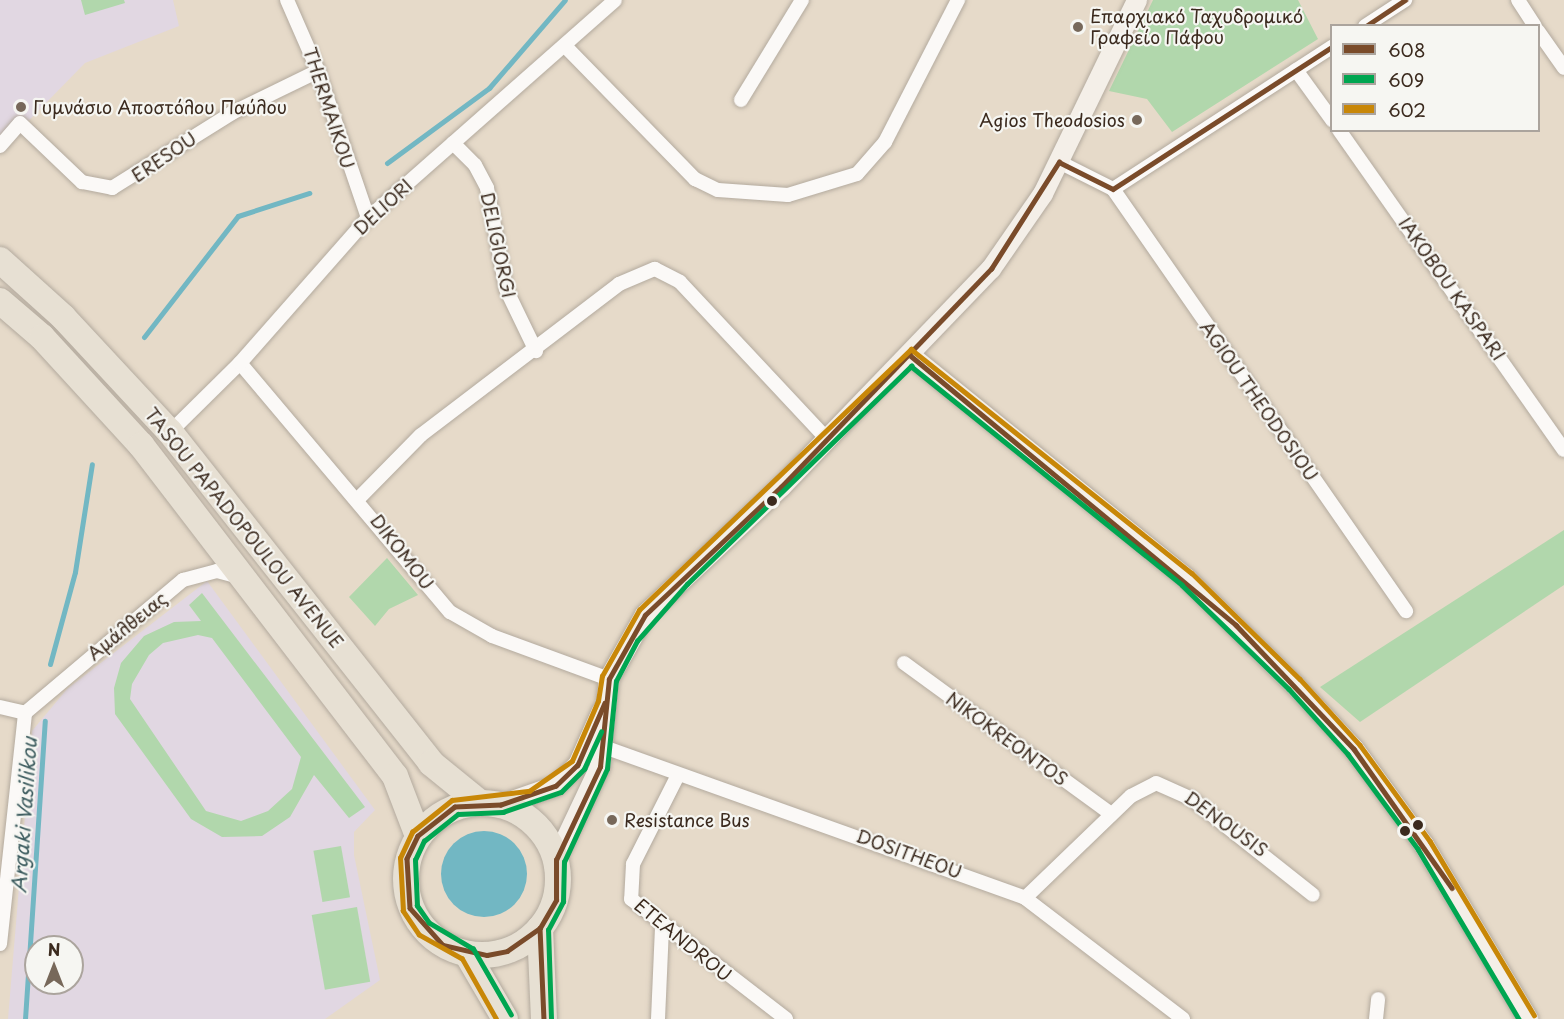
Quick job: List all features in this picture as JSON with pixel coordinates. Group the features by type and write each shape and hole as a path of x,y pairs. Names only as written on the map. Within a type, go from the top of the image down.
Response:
{"highway":[{"name":"TASOU PAPADOPOULOU AVENUE","path":"0,260 63,316 170,432 431,763 490,803"},
{"name":"TASOU PAPADOPOULOU AVENUE","path":"0,301 42,337 141,445 395,776 418,836"},
{"path":"467,954 507,951 540,928 556,900 556,860 545,835 526,816 490,803 445,813 418,836 407,859 410,908 424,929 467,954 505,1019"},
{"path":"540,928 544,1019"}],"street":[{"name":"THERMAIKOU","path":"287,0 318,71 368,218"},
{"name":"DELIORI","path":"170,432 240,363 368,218 566,47 615,0"},
{"path":"741,100 802,0"},
{"path":"566,47 674,161 718,190 788,195 823,188 857,174 885,142 958,0"},
{"path":"1368,24 1405,0"},
{"path":"1518,0 1534,24"},
{"path":"556,860 591,788 604,747 605,703 609,678 645,615 911,356 991,269 1026,221 1059,162 1135,1"},
{"path":"1540,32 1564,68"},
{"path":"1059,162 1113,189 1330,48"},
{"path":"1296,70 1330,117"},
{"name":"ERESOU","path":"0,147 20,123 82,182 112,188 232,113 318,71"},
{"name":"IAKOBOU KASPARI","path":"1340,132 1564,450"},
{"name":"DELIGIORGI","path":"453,143 487,188 506,289 536,351"},
{"name":"AGIOU THEODOSIOU","path":"1113,189 1406,611"},
{"path":"359,498 421,435 536,351 619,284 645,270 664,270 826,438"},
{"path":"911,356 1187,579 1294,684 1354,749 1424,845 1528,1019"},
{"name":"DIKOMOU","path":"240,363 359,498 450,612 492,636 609,678"},
{"name":"Αμάλθειας","path":"25,713 183,580 218,571 243,578"},
{"name":"NIKOKREONTOS","path":"904,663 1111,814"},
{"path":"490,803 556,786 578,765 605,703"},
{"path":"0,707 25,713 0,944"},
{"name":"DOSITHEOU","path":"604,747 1025,898 1180,1018"},
{"name":"ETEANDROU","path":"678,775 628,878 631,899 662,927 786,1019"},
{"name":"DENOUSIS","path":"1025,898 1111,814 1148,786 1166,785 1276,861 1313,895"},
{"path":"658,1019 662,927"},
{"path":"1376,1019 1378,999"}],"shaded area":[{"name":"Γυμνάσιο Αποστόλου Παύλου","path":"0,0 173,0 179,26 85,63 0,150"},
{"path":"207,581 375,810 354,832 354,855 380,980 325,1019 8,1019 32,731 67,689"}],"green space":[{"path":"81,0 124,0 125,3 85,15"},
{"path":"1153,0 1298,0 1318,39 1172,132 1147,99 1109,91"},
{"path":"1564,530 1564,585 1360,722 1320,687"},
{"path":"387,558 418,595 389,609 375,626 349,597"},
{"path":"202,593 365,807 349,818 314,775 290,817 262,836 222,837 191,819 115,714 114,688 121,663 144,636 174,622 201,621 189,605","holes":["198,635 212,638 301,757 292,789 268,811 241,821 206,811 130,699 132,684 149,655 163,643"]},
{"path":"341,846 350,897 322,902 313,851"},
{"path":"357,907 370,982 325,990 312,915"}],"water":[{"path":"484,831 508,838 520,850 527,874 520,898 508,910 484,917 460,910 448,898 441,874 448,850 460,838"}],"waterway":[{"name":"Argaki Vasilikou","path":"387,163 489,88 565,0"},
{"name":"Argaki Vasilikou","path":"144,337 238,216 309,193"},
{"name":"Argaki Vasilikou","path":"50,664 75,572 92,464"},
{"name":"Argaki Vasilikou","path":"25,1019 45,721"}],"transit line":[{"name":"608","path":"1369,24 1405,0"},
{"name":"608","path":"605,703 578,765 556,786 501,805 455,807 418,836 407,859 410,908 443,945 487,955 507,951 540,928 556,900 556,860 600,767 609,679 645,615 781,487 991,269 1059,162 1113,189 1330,48"},
{"name":"602","path":"496,1019 462,959 419,935 403,911 400,858 412,832 452,800 529,791 572,761 598,701 602,676 639,610 911,349 1192,573 1300,679 1360,745 1430,841 1534,1015"},
{"name":"608","path":"911,356 1236,625 1354,749 1452,888"},
{"name":"609","path":"551,1019 548,930 563,902 564,862 607,769 616,681 637,641 687,584 911,366 1182,585 1289,689 1348,754 1418,849 1519,1019"},
{"name":"609","path":"511,1015 473,949 429,923 417,906 415,860 424,841 458,814 503,812 561,792 584,769 601,732"},
{"name":"608","path":"540,928 544,1019"}],"place":[{"name":"Επαρχιακό Ταχυδρομικό Γραφείο Πάφου","path":"1078,27"},
{"name":"Γυμνάσιο Αποστόλου Παύλου","path":"21,107"},
{"name":"Agios Theodosios","path":"1137,120"},
{"name":"Resistance Bus","path":"612,820"}]}
